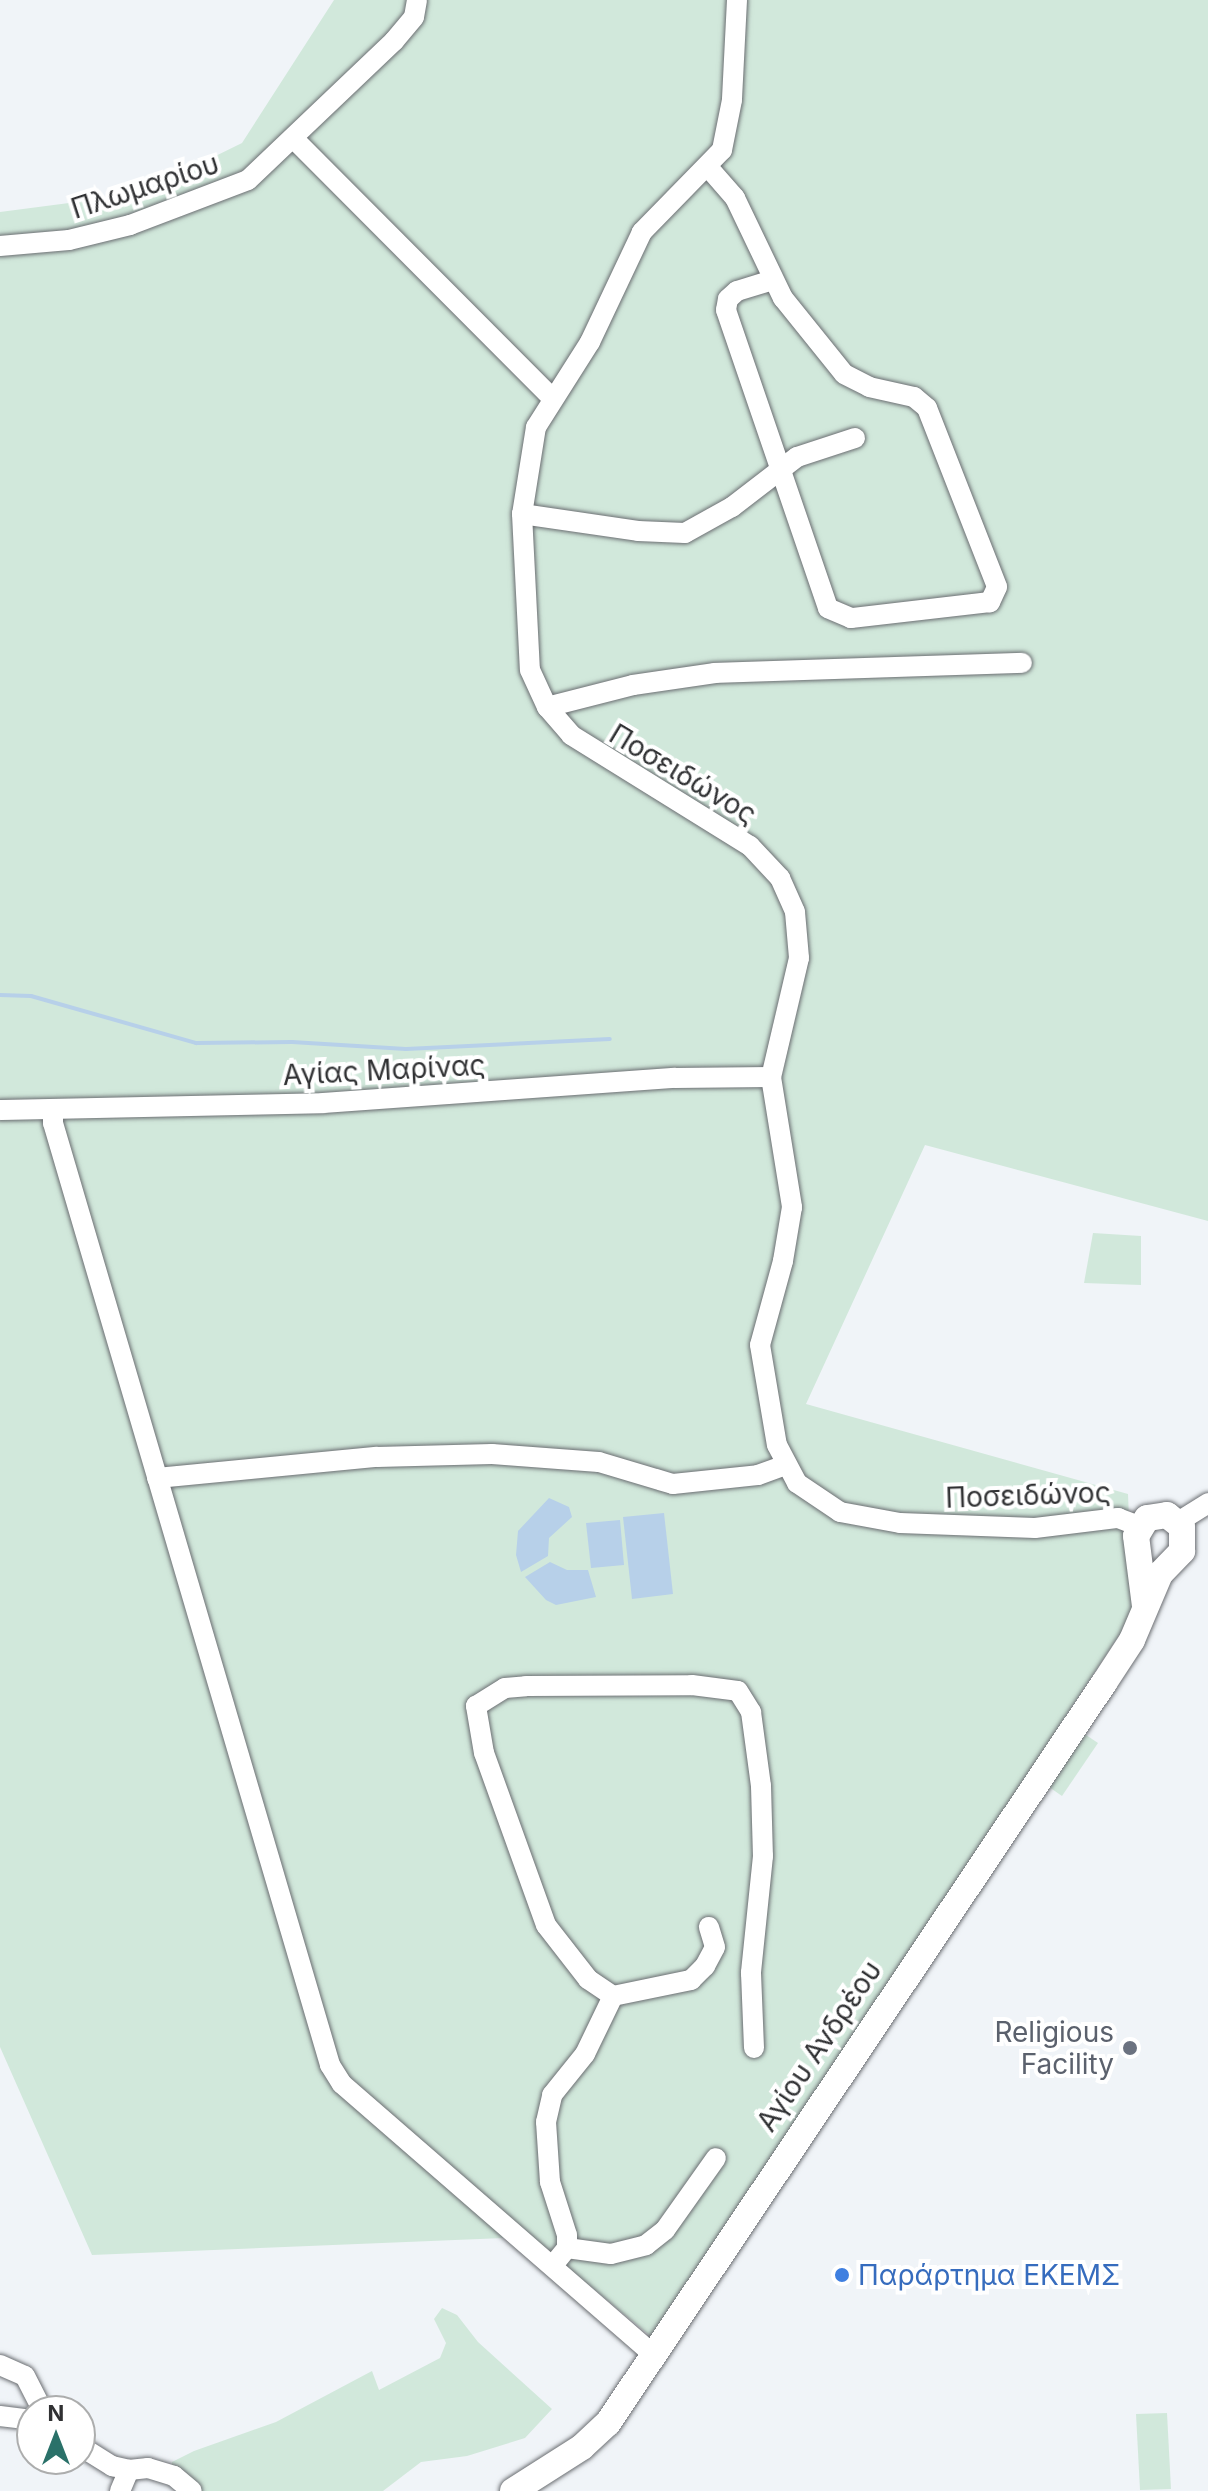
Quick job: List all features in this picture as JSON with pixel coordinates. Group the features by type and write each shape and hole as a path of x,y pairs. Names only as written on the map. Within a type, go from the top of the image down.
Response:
{"main road":[{"path":"1167,1562 1151,1561 1139,1538 1160,1514 1178,1522"},
{"name":"Αγίου Ανδρέου","path":"513,2491 595,2436 653,2354 1132,1640 1167,1562 1185,1542 1178,1522"},
{"name":"Αγίου Ανδρέου","path":"1139,1538 1145,1606"}],"street":[{"name":"Πλωμαρίου","path":"0,246 69,240 219,194 248,180 394,41 414,17 417,0"},
{"name":"Ποσειδώνος","path":"737,0 729,127 722,150 642,232 590,342 536,427 527,462 522,514 527,648 535,687 547,707 588,750 703,813 750,846 780,878 795,912 800,945 771,1077 792,1195 783,1261 760,1345 771,1421 785,1465 816,1500 869,1519 988,1529 1118,1518 1139,1538"},
{"path":"294,139 552,398"},
{"path":"708,167 735,198 772,280 844,374 869,387 914,397 927,408 997,587 996,598 882,615 839,615 821,597 726,310 728,299 737,291 772,280"},
{"path":"522,514 638,531 685,533 723,513 797,457 855,438"},
{"path":"547,707 633,685 715,673 1022,663"},
{"name":"Αγίας Μαρίνας","path":"0,1110 323,1103 675,1078 771,1077"},
{"path":"53,1109 53,1123 330,2065 342,2084 560,2256 653,2354"},
{"path":"157,1478 377,1457 466,1455 566,1457 673,1484 758,1475 785,1465"},
{"path":"1178,1522 1208,1504"},
{"path":"709,1927 715,1947 691,1980 613,1996 588,1979 546,1925 484,1753 476,1706 505,1688 526,1686 692,1685 738,1691 751,1712 761,1786 763,1856 751,1973 754,2048"},
{"path":"560,2256 564,2221 552,2196 549,2105 585,2054 613,1996"},
{"path":"560,2256 611,2254 646,2245 665,2230 716,2158"},
{"path":"0,2365 25,2376 35,2395"},
{"path":"96,2456 112,2466 129,2470 148,2468 174,2476 192,2491"},
{"path":"120,2491 129,2470"}],"green space":[{"path":"334,0 1208,0 1208,1221 925,1145 806,1404 1128,1494 1133,1614 654,2339 531,2237 92,2255 0,2047 0,212 138,194 242,143"},
{"path":"1093,1233 1141,1236 1141,1285 1084,1283"},
{"path":"1068,1723 1098,1743 1062,1796 1033,1776"},
{"path":"442,2308 457,2315 478,2342 552,2409 525,2438 467,2456 421,2462 383,2491 199,2491 172,2469 172,2462 194,2451 276,2422 372,2371 379,2390 440,2358 446,2343 434,2319"},
{"path":"1167,2413 1171,2489 1140,2490 1136,2414"}],"water":[{"path":"549,1498 569,1507 572,1517 549,1538 548,1556 521,1572 516,1555 518,1531"},
{"path":"664,1513 673,1594 632,1599 623,1517"},
{"path":"620,1520 624,1565 591,1568 586,1523"},
{"path":"550,1562 567,1570 588,1570 596,1597 556,1605 546,1600 525,1577"}],"waterway":[{"path":"0,995 31,996 196,1043 292,1042 406,1049 610,1039"}],"place":[{"name":"Religious Facility","path":"1130,2048"},
{"name":"Παράρτημα ΕΚΕΜΣ","path":"842,2275"}]}
